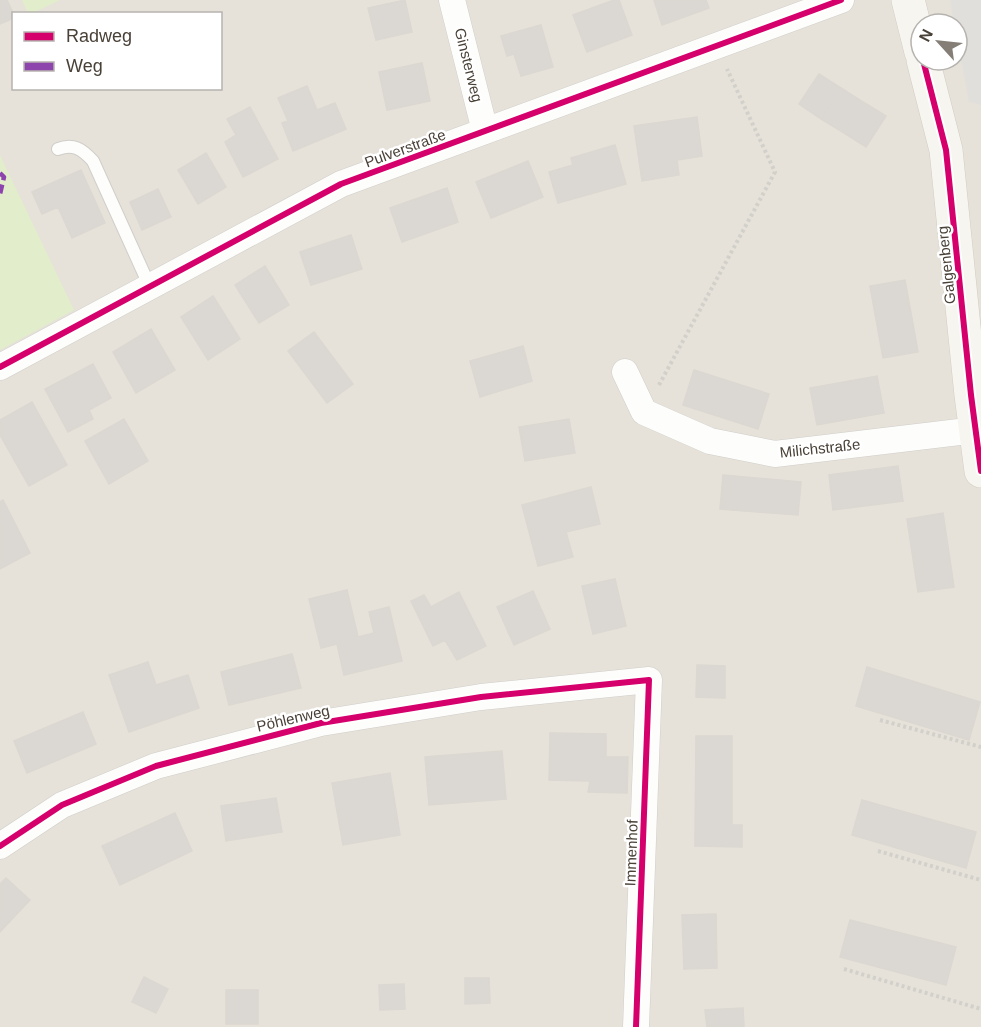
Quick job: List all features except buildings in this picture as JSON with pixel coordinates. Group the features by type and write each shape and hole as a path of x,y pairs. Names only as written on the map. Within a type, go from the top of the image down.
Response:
{"street":[{"name":"Ginsterweg","path":"452,0 485,131"},
{"name":"Pulverstraße","path":"0,368 341,184 841,0"},
{"name":"Galgenberg","path":"926,72 946,150 973,343 976,430 981,471"},
{"path":"625,372 644,412"},
{"name":"Milichstraße","path":"644,412 710,441 775,454 976,430"},
{"name":"Pöhlenweg","path":"0,846 62,805 156,766 321,723 481,697 649,680"},
{"name":"Immenhof","path":"636,1027 649,680"}],"lane":[{"path":"58,149 65,146 78,147 93,161 150,287"}],"path":[{"path":"644,412 775,172 717,46"},
{"path":"880,720 981,747"},
{"path":"878,851 981,880"},
{"path":"844,969 981,1009"}],"shaded area":[{"path":"0,0 981,0 981,1027 0,1027"},
{"path":"950,0 981,0 981,105 969,102 963,72 969,72 969,12 952,12"}],"green space":[{"path":"22,0 60,0 35,12 27,12"},
{"path":"0,155 74,310 0,350"}],"marked path":[{"path":"0,173 4,177 0,194"}],"cycle path":[{"path":"0,367 341,184 841,0"},
{"path":"926,72 946,150 981,471"},
{"path":"0,846 62,805 156,766 321,723 481,697 649,680 636,1027"}]}
